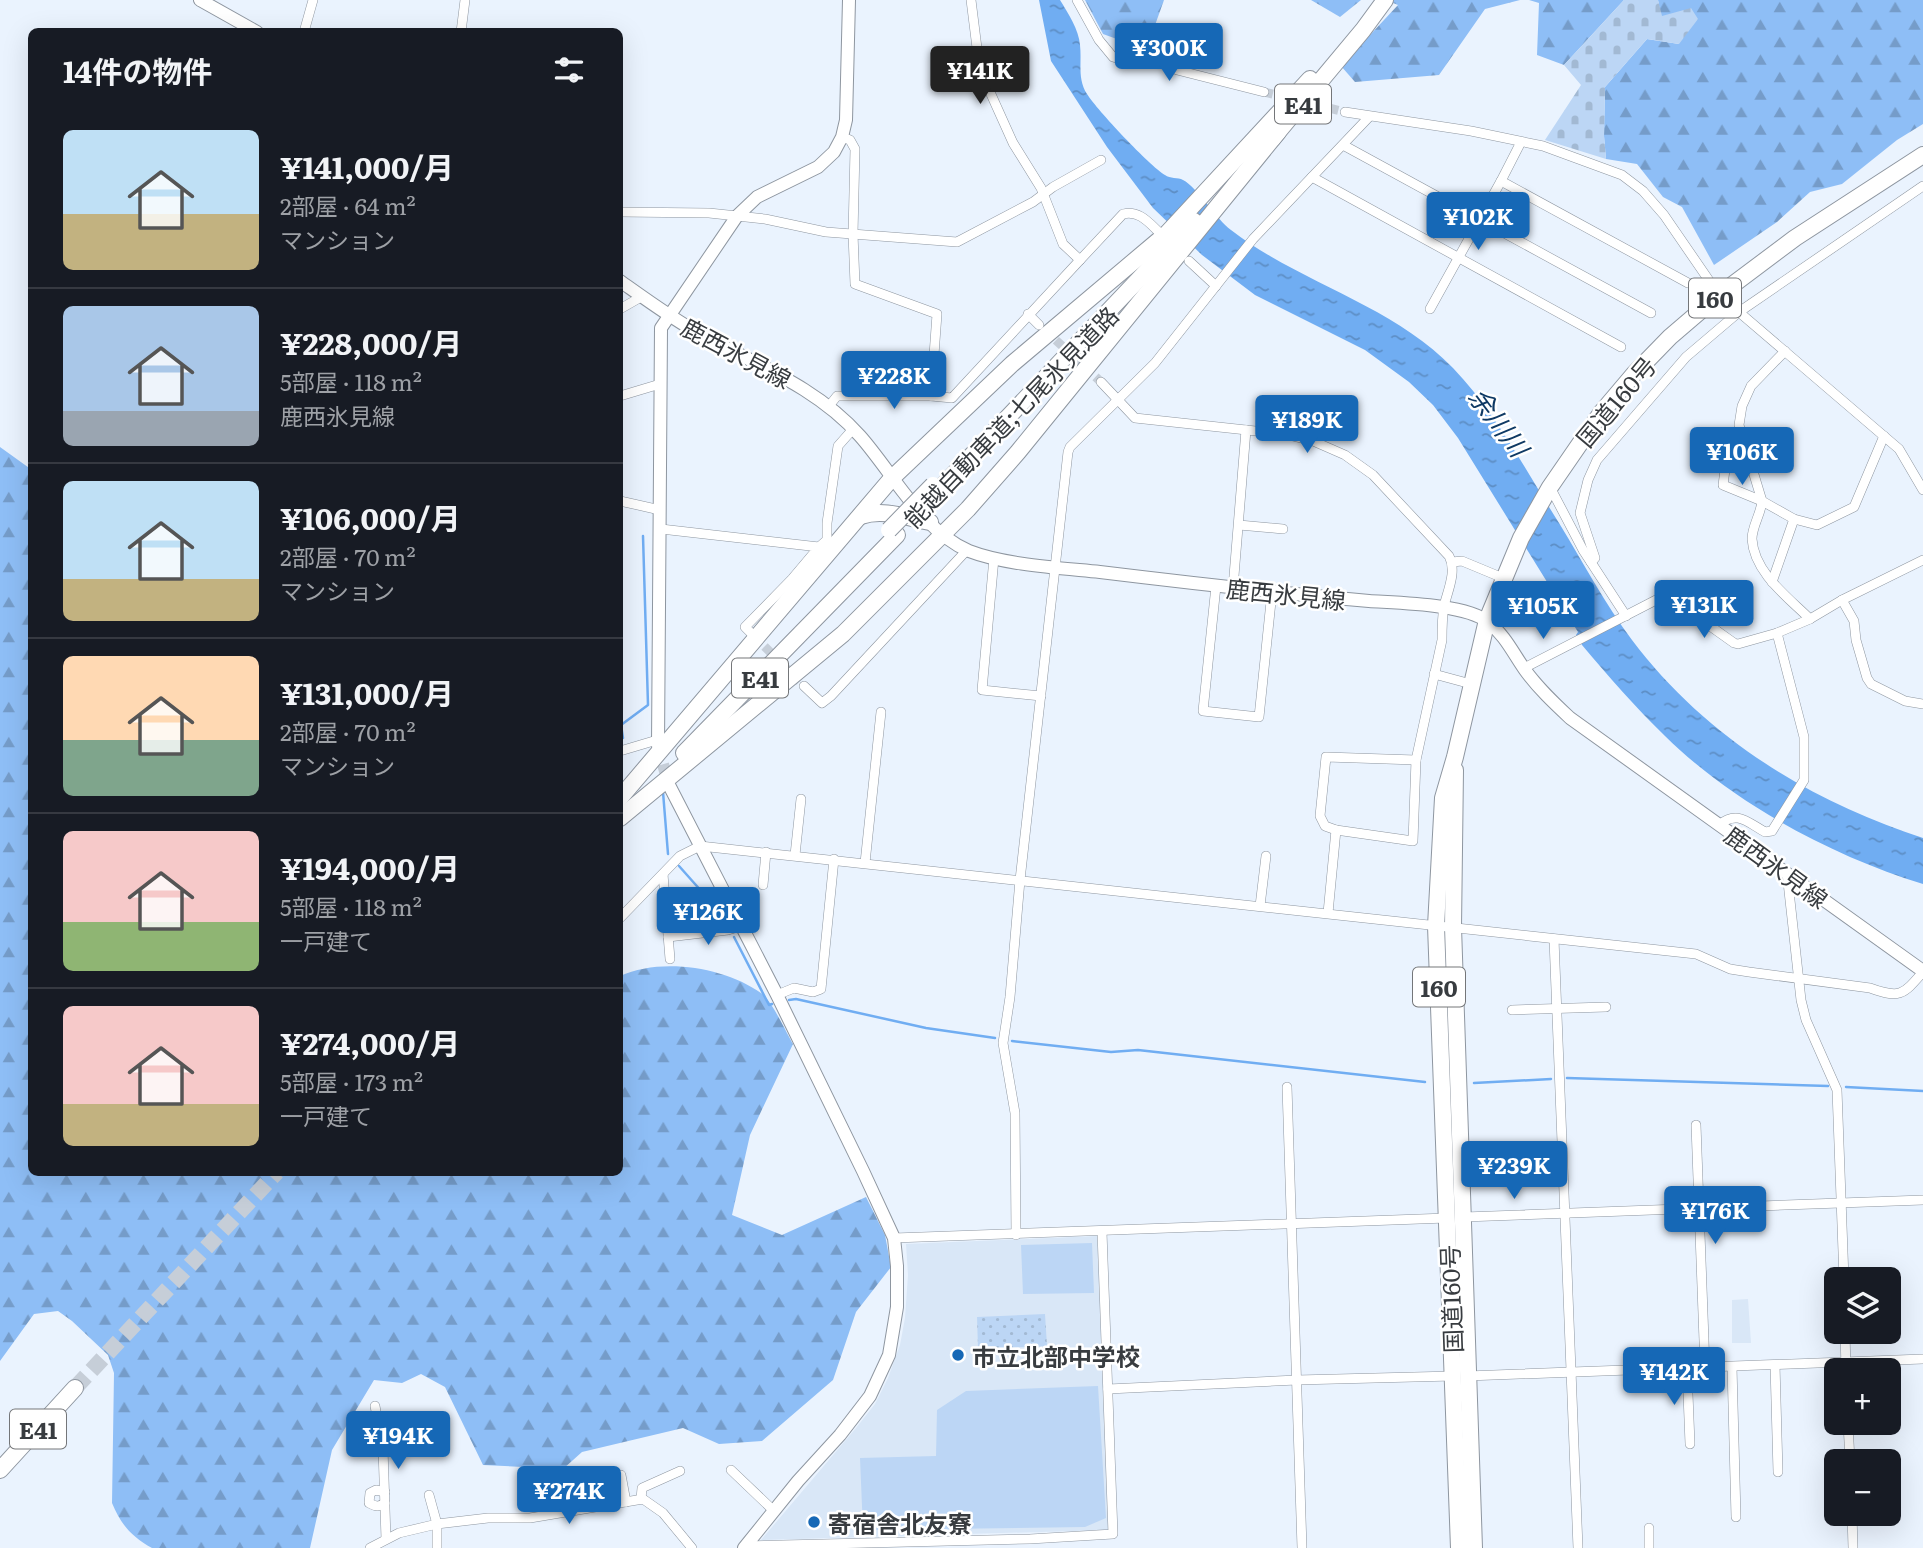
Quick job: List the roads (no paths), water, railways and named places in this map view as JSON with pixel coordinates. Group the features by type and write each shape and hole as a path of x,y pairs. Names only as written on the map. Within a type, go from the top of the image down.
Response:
{"highway":[{"name":"能越自動車道;七尾氷見道路","path":"623,796 893,532 1174,244 1373,0"},
{"name":"能越自動車道;七尾氷見道路","path":"1212,200 1278,132 1385,0"},
{"name":"国道160号","path":"1474,1548 1447,1218 1445,927 1456,800 1455,757 1487,620 1521,538 1550,487 1601,413 1634,374 1670,337 1719,295 1795,237 1923,155"},
{"path":"623,795 892,478 1012,364 1174,244"},
{"path":"623,816 844,634 968,509 1018,452 1174,244"},
{"path":"861,516 871,512 930,522"},
{"name":"能越自動車道;七尾氷見道路","path":"623,815 759,678 893,532"},
{"name":"国道160号","path":"1445,927 1464,1217 1459,1548"},
{"name":"E41","path":"0,1456 73,1384 0,1470"}],"street":[{"path":"200,0 250,28"},
{"path":"305,28 313,0"},
{"path":"462,28 465,0"},
{"path":"623,750 657,743 661,328 737,216 757,197 818,167 834,152 842,137 846,120 849,0"},
{"path":"971,0 979,64 983,74 1013,143 1044,194 1063,244 1080,260"},
{"path":"1077,0 1099,40 1113,57 1136,64 1159,62 1177,71 1264,92"},
{"path":"1345,111 1369,117 1471,131 1543,146 1622,175 1643,191 1664,215 1719,295 1899,449 1923,490"},
{"path":"1016,1235 1015,1113 1003,1043 1068,452 1155,363 1253,239 1369,117"},
{"path":"842,137 850,140 855,149 855,284 937,314 932,396"},
{"path":"1430,309 1521,142"},
{"path":"1343,145 1651,313"},
{"path":"623,212 709,213 765,219 827,232 957,242 1033,202 1101,160"},
{"path":"1312,177 1621,347"},
{"path":"1501,181 1688,283"},
{"path":"1591,562 1595,558 1580,506 1597,460 1686,357 1739,312 1923,186"},
{"path":"830,406 838,396 951,398 1123,214 1139,214 1218,284"},
{"name":"鹿西氷見線","path":"623,283 670,316 805,389 830,406 853,429 942,535 967,550 994,558 1055,567 1233,588 1444,608 1487,620 1509,643 1524,668 1551,700 1570,718 1923,971"},
{"path":"623,307 642,297"},
{"path":"1028,314 1039,325"},
{"path":"1785,351 1751,386 1742,406 1739,425 1762,501 1752,539 1759,560 1772,582 1811,619"},
{"path":"1101,382 1135,418 1284,435 1313,441 1345,455 1373,475 1449,556 1453,572 1441,625 1442,640 1416,760 1413,841 1325,826 1320,816 1326,757 1416,760"},
{"path":"623,395 660,384"},
{"path":"751,633 745,627 827,540 838,446 853,429"},
{"path":"1233,588 1246,430"},
{"path":"1725,470 1721,482 1726,486 1762,501 1794,519 1817,525 1854,507 1884,436"},
{"path":"1720,497 1726,486"},
{"path":"1550,487 1591,562 1626,616"},
{"path":"623,501 660,510"},
{"path":"1772,582 1794,519"},
{"path":"1239,525 1283,529"},
{"path":"661,529 819,547"},
{"path":"804,686 822,703 967,550"},
{"path":"994,558 982,690 1041,696"},
{"path":"1524,668 1656,600 1665,598 1675,601 1734,643 1777,633 1811,619 1842,600 1923,560"},
{"path":"1452,562 1462,561 1503,578"},
{"path":"1216,586 1203,711 1259,717 1272,592"},
{"path":"1842,600 1854,621 1856,640 1871,684 1905,701 1923,704"},
{"path":"1719,825 1729,817 1738,817 1765,832 1772,831 1804,780 1804,737 1777,633"},
{"path":"1434,674 1471,684"},
{"path":"865,863 881,712"},
{"path":"669,785 777,995 894,1238 897,1266 897,1307 889,1355 870,1396 744,1547"},
{"path":"795,855 801,799"},
{"path":"1328,913 1336,830"},
{"path":"623,915 680,856 700,846 1696,954 1730,969 1870,988 1885,994 1899,995 1907,991 1923,971"},
{"path":"763,885 766,852"},
{"path":"1260,905 1266,856"},
{"path":"777,995 794,988 813,992 821,989 834,859"},
{"path":"1787,873 1801,1000 1806,1020 1837,1090 1844,1267"},
{"path":"663,874 670,959"},
{"path":"668,937 741,926"},
{"path":"1555,939 1578,1548"},
{"path":"1512,1010 1606,1007"},
{"path":"1287,1087 1302,1548"},
{"path":"1696,1125 1704,1368"},
{"path":"1464,1217 1923,1200"},
{"path":"894,1238 1447,1218"},
{"path":"744,1547 1030,1544 1113,1534 1102,1232"},
{"path":"1901,1361 1923,1359"},
{"path":"1775,1365 1778,1472"},
{"path":"1108,1389 1297,1380 1824,1366"},
{"path":"1732,1367 1736,1517"},
{"path":"1687,1369 1690,1444"},
{"path":"375,1406 383,1448 386,1539"},
{"path":"731,1470 774,1511"},
{"path":"641,1499 642,1488 680,1471"},
{"path":"621,1475 626,1502"},
{"path":"385,1492 376,1490 370,1493 368,1498 373,1506 379,1507 385,1503"},
{"path":"429,1495 437,1524 438,1548"},
{"path":"370,1548 386,1539 437,1524 488,1518 530,1518 641,1499 663,1513 692,1548"},
{"path":"1852,1526 1853,1548"},
{"path":"1649,1528 1649,1548"}],"water":[{"path":"1039,0 1060,0 1078,33 1081,76 1087,94 1124,137 1158,170 1188,184 1225,225 1258,249 1402,327 1429,346 1469,385 1510,443 1622,626 1661,675 1692,707 1762,762 1801,785 1881,823 1923,838 1923,884 1854,858 1785,825 1721,783 1654,725 1582,645 1576,635 1578,632 1458,438 1433,405 1409,382 1365,350 1255,295 1202,255 1153,208 1107,147 1051,61"}],"waterway":[{"path":"623,724 648,705 643,536"},
{"path":"663,792 668,854"},
{"path":"679,866 719,911 727,924"},
{"path":"734,937 769,1005 772,1004"},
{"path":"789,1000 796,999 926,1028 995,1038"},
{"path":"1012,1041 1111,1052 1138,1050 1425,1082"},
{"path":"1567,1078 1828,1086"},
{"path":"1474,1083 1551,1079"},
{"path":"1846,1087 1923,1091"}],"tunnel":[{"path":"1264,92 1345,112"},
{"path":"1046,331 1101,382"},
{"path":"755,637 804,686"},
{"path":"658,747 669,785"},
{"path":"75,1388 273,1176"}],"place":[{"name":"市立北部中学校","path":"958,1355"},
{"name":"寄宿舎北友寮","path":"814,1522"}],"water label":[{"name":"余川川","path":"1500,421"}]}
